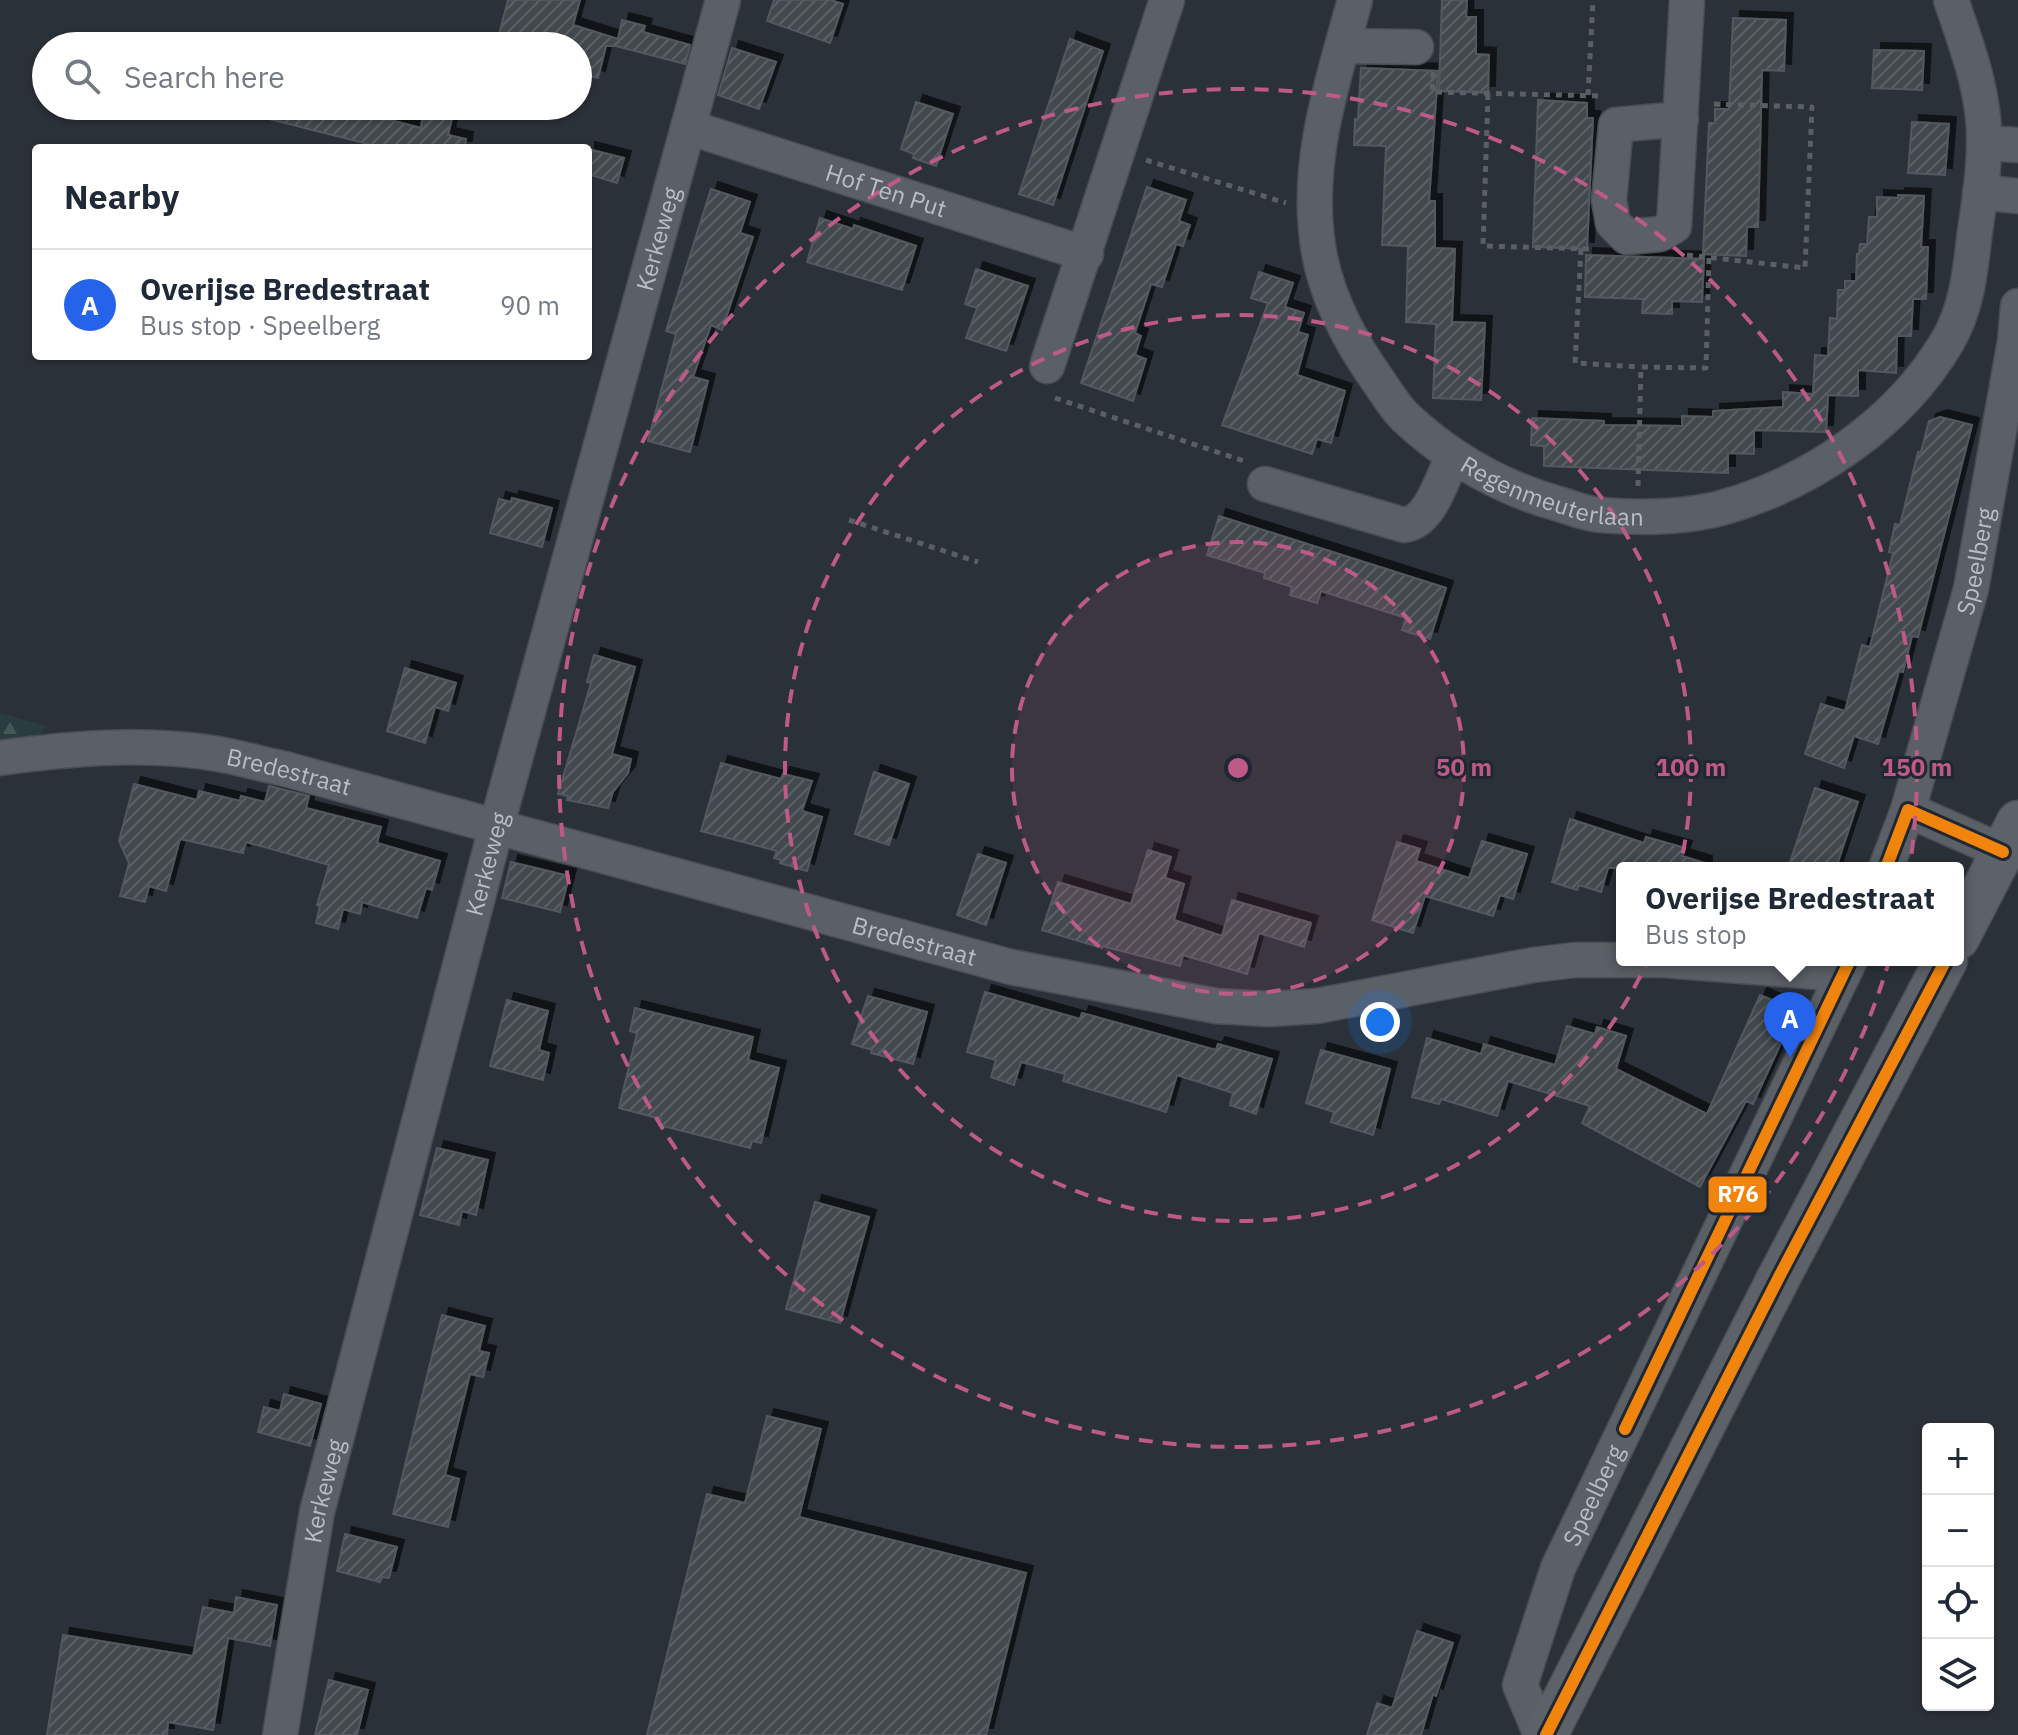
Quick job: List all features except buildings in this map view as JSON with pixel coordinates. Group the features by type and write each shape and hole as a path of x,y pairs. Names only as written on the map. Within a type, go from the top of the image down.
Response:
{"main road":[{"path":"1964,927 2011,837"},
{"path":"1544,1735 1943,966"}],"street":[{"name":"Kerkeweg","path":"280,1735 317,1512 496,828 723,0"},
{"path":"1047,381 1167,0"},
{"name":"Regenmeuterlaan","path":"1355,0 1319,137 1315,191 1318,247 1336,307 1367,366 1402,415 1453,456 1524,495 1596,515 1657,517 1720,508 1778,487 1828,461 1877,425 1917,382 1948,341 1967,297 1980,192 2001,144 1978,90 1951,0"},
{"path":"1681,111 1616,125 1609,200 1613,223 1627,237 1660,234 1674,226 1681,111 1687,0"},
{"path":"1343,46 1416,47"},
{"name":"Hof Ten Put","path":"688,127 1086,254"},
{"path":"1980,192 2018,196"},
{"name":"Speelberg","path":"1888,862 1908,810 1971,589 2015,341 2018,306"},
{"path":"1265,484 1404,525 1415,524 1425,513 1453,456"},
{"name":"Bredestraat","path":"0,758 58,750 123,748 217,754 300,773 1011,967 1216,1006 1268,1009 1317,1006 1533,965 1575,960 1616,960"},
{"path":"1908,810 2011,837"},
{"name":"Bredestraat","path":"1821,966 1847,967"},
{"name":"Speelberg","path":"1544,1735 1520,1685 1558,1568 1847,967"}],"path":[{"path":"1588,95 1593,0"},
{"path":"1416,47 1427,66 1433,67 1432,92 1600,95 1609,104 1616,125"},
{"path":"1488,94 1483,246 1626,249 1627,237"},
{"path":"1681,111 1812,107 1805,268 1681,255"},
{"path":"1118,151 1266,197"},
{"path":"1581,249 1575,363 1706,368 1709,258"},
{"path":"1637,516 1641,367"},
{"path":"1047,381 1250,463 1265,484"},
{"path":"849,520 978,562"}],"green space":[{"path":"0,713 46,726 32,744 0,747"}],"transit line":[{"name":"R76","path":"1888,862 1908,810 2003,852"},
{"name":"R76","path":"1625,1429 1847,966"},
{"name":"R76","path":"1546,1735 1779,1277 1943,966"}],"place":[{"name":"Overijse Bredestraat","path":"1790,1058"}]}
